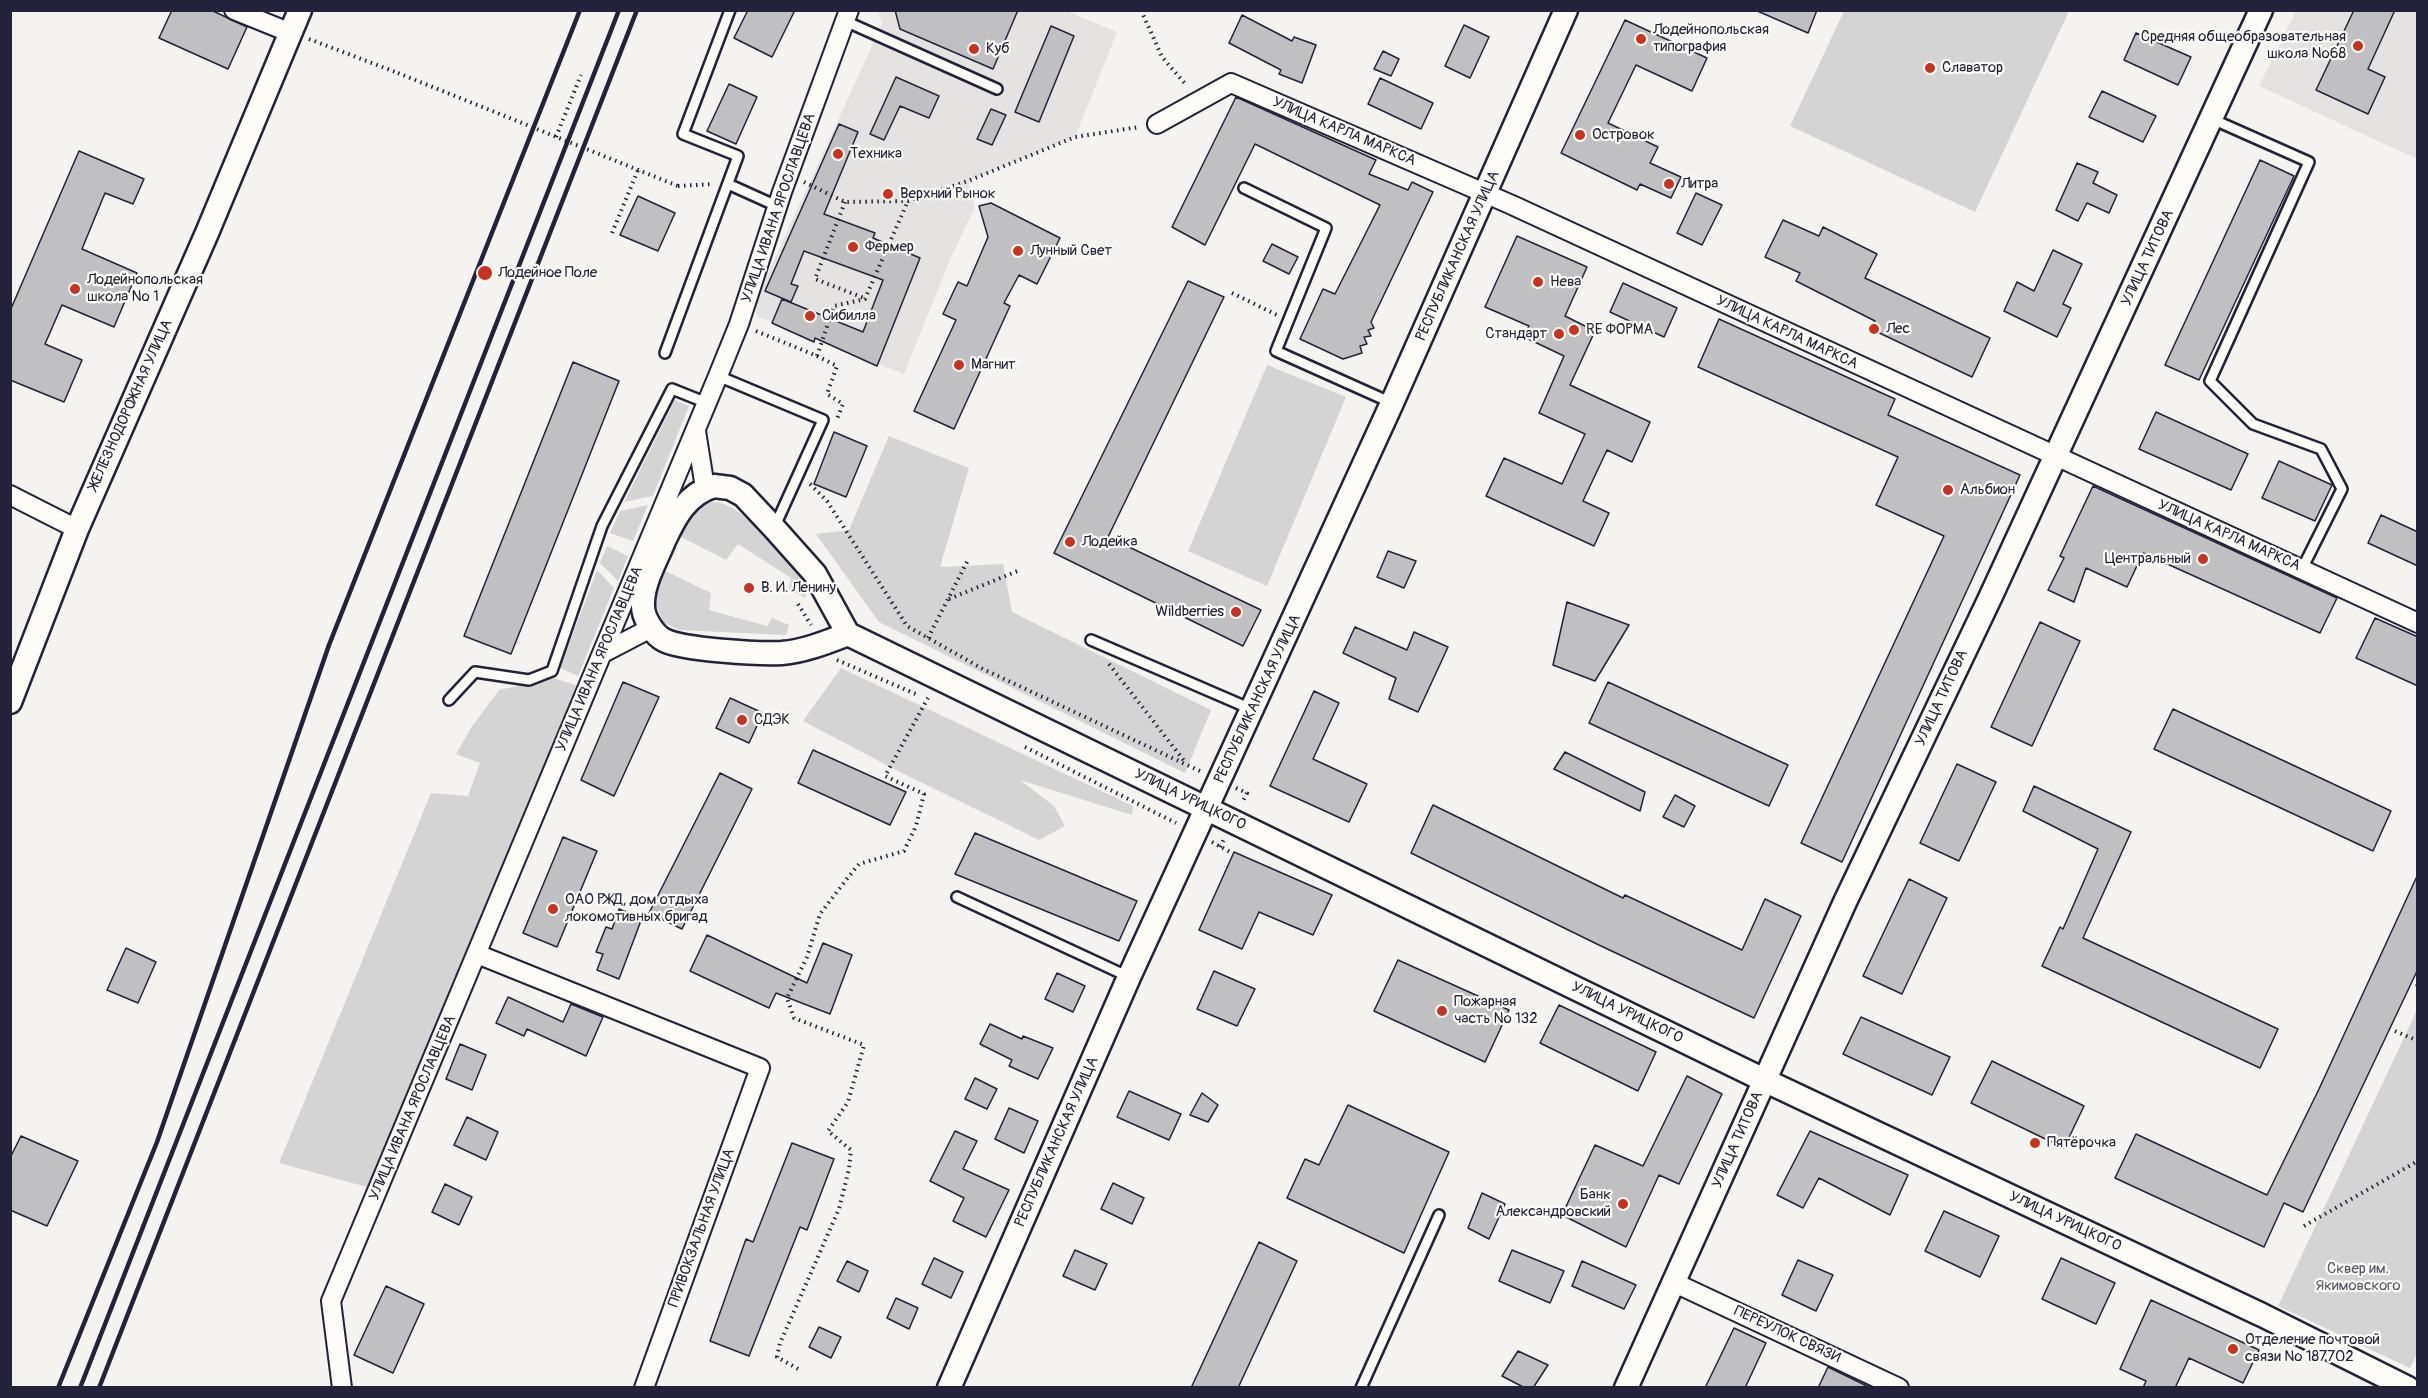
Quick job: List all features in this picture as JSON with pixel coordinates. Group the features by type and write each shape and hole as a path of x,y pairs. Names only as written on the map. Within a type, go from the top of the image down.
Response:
{"street":[{"path":"234,10 291,33"},
{"name":"ЖЕЛЕЗНОДОРОЖНАЯ УЛИЦА","path":"10,702 77,529 207,233 300,10"},
{"name":"РЕСПУБЛИКАНСКАЯ УЛИЦА","path":"949,1388 1129,977 1221,781 1486,195 1566,10"},
{"name":"УЛИЦА ТИТОВА","path":"1626,1388 1845,902 2056,457 2261,10"},
{"name":"УЛИЦА ИВАНА ЯРОСЛАВЦЕВА","path":"342,1388 331,1301 739,324 778,207 847,16"},
{"name":"УЛИЦА КАРЛА МАРКСА","path":"1157,124 1231,83 1486,195 2418,622"},
{"path":"696,429 705,488"},
{"path":"714,486 730,488 743,495 774,528 815,574 848,634 808,649 782,653 685,648 662,640 651,628 643,608 647,581 675,517 690,498 705,488 714,486"},
{"path":"10,495 77,529"},
{"path":"603,653 651,628"},
{"name":"УЛИЦА УРИЦКОГО","path":"848,634 1764,1080 2262,1315 2408,1388"},
{"name":"ПРИВОКЗАЛЬНАЯ УЛИЦА","path":"477,954 760,1068 644,1388"},
{"name":"ПЕРЕУЛОК СВЯЗИ","path":"1675,1283 1899,1388"}],"lane":[{"path":"665,353 738,156 684,135 730,10"},
{"path":"847,16 996,89"},
{"path":"2212,119 2309,162 2211,381 2253,424 2321,449 2342,489 2302,568"},
{"path":"727,186 778,207"},
{"path":"1244,188 1326,228 1276,351 1392,403"},
{"path":"718,376 823,420 774,528"},
{"path":"449,700 475,672 529,680 552,670 602,526 672,389 707,403"},
{"path":"1090,640 1253,710"},
{"path":"957,897 1129,977"},
{"path":"1361,1388 1440,1215"}],"path":[{"path":"1141,10 1162,57 1201,101"},
{"path":"291,33 398,73 678,186 716,184 727,186"},
{"path":"556,137 581,75"},
{"path":"790,175 845,202 908,201 968,181 1075,137 1157,124"},
{"path":"612,233 638,170"},
{"path":"865,299 908,201"},
{"path":"845,202 815,279 865,299"},
{"path":"1232,293 1288,320"},
{"path":"818,356 834,306 865,299"},
{"path":"739,324 837,366 827,394 843,404 834,424"},
{"path":"814,475 810,485 827,501 907,626 983,669 1247,793 1220,847"},
{"path":"928,638 968,560"},
{"path":"948,600 1020,570"},
{"path":"1090,640 1185,763"},
{"path":"798,1369 777,1357 780,1343 839,1209 849,1169 851,1150 828,1131 848,1102 864,1046 794,1018 787,998 807,957 819,914 846,880 859,864 904,851 916,826 924,794 885,776 928,698 938,704"},
{"path":"1022,745 1230,852"},
{"path":"2395,1031 2418,1041"},
{"path":"2304,1226 2418,1161"}],"shaded area":[{"name":"Верхний Рынок","path":"878,11 1066,11 1117,32 1075,137 968,181 975,207 952,255 904,374 758,317 754,304 882,24"},
{"path":"2296,11 2417,11 2417,159 2259,86"}],"green space":[{"name":"Славатор","path":"1844,11 2069,11 1975,212 1790,126"},
{"path":"1267,365 1346,397 1267,586 1188,551"},
{"path":"675,400 689,406 653,496 624,502"},
{"path":"889,436 969,468 940,567 1003,564 1012,612 1211,710 1185,773 879,622 816,534 849,530"},
{"path":"710,502 729,506 745,517 809,581 810,587 805,598 789,589 791,578 738,544 726,560 679,536 693,510"},
{"path":"648,505 633,541 610,533 620,511"},
{"path":"607,546 628,556 618,581 600,563"},
{"path":"661,569 711,593 709,610 767,626 772,618 789,625 786,635 679,630 663,622 654,598"},
{"path":"597,570 614,588 578,676 560,668"},
{"path":"841,668 1133,806 1132,815 1020,780 1054,806 1065,826 1039,840 896,770 803,721"},
{"path":"554,678 587,689 378,1190 279,1163 431,793 468,796 480,763 456,754 471,728 499,690"},
{"name":"Сквер им. Якимовского","path":"2417,1010 2418,1352 2410,1368 2278,1306"}],"building":[{"path":"172,10 211,10 247,27 228,69 159,38"},
{"path":"748,10 795,10 772,57 734,38"},
{"name":"Куб","path":"895,10 1018,10 993,69 900,29"},
{"path":"1755,10 1817,10 1808,33"},
{"name":"Средняя общеобразовательная школа №68","path":"2354,10 2395,10 2368,69 2385,77 2368,114 2316,90"},
{"path":"1242,15 1292,41 1294,37 1316,45 1302,83 1279,74 1281,70 1229,43"},
{"path":"1625,20 1707,58 1692,91 1636,65 1608,123 1658,147 1650,163 1681,177 1671,198 1640,184 1637,190 1561,153"},
{"path":"1464,25 1489,37 1470,78 1445,66"},
{"path":"1051,26 1074,36 1039,122 1015,112"},
{"path":"2136,33 2191,57 2178,85 2124,60"},
{"path":"1383,51 1399,59 1391,76 1374,69"},
{"path":"896,77 939,96 929,118 900,106 884,140 870,134"},
{"path":"1380,78 1433,103 1421,129 1368,104"},
{"path":"729,84 757,97 736,144 707,131"},
{"path":"2102,91 2156,116 2143,142 2089,117"},
{"path":"1236,97 1376,160 1369,174 1408,190 1412,182 1433,192 1371,322 1374,328 1368,330 1371,336 1364,337 1367,344 1360,346 1362,353 1343,359 1300,339 1323,289 1335,294 1380,205 1255,144 1205,245 1172,227"},
{"path":"991,109 1006,115 992,145 977,139"},
{"path":"839,124 858,132 824,214 875,233 873,238 920,258 877,366 815,338 814,342 772,323 782,299 863,332 883,280 804,251 791,284 798,286 791,302 765,291"},
{"name":"Лодейнопольская школа № 1","path":"79,151 144,179 133,204 105,193 82,249 137,273 114,327 62,305 45,344 82,360 64,402 10,380 10,311"},
{"path":"2260,160 2294,176 2199,380 2165,365"},
{"path":"2077,163 2098,172 2093,183 2117,195 2109,213 2087,203 2078,221 2056,210"},
{"path":"1696,193 1722,205 1702,245 1677,233"},
{"path":"638,196 675,213 658,251 620,235"},
{"path":"991,203 1060,238 1037,284 1019,275 1004,303 1010,306 954,429 914,411 956,320 943,314 958,282 967,286 988,237 979,206"},
{"path":"1783,220 1819,236 1823,227 1877,254 1865,278 1990,338 1972,377 1871,329 1875,321 1796,281 1800,273 1765,257"},
{"path":"1517,236 1587,267 1565,316 1595,331 1570,385 1650,422 1632,462 1607,450 1583,501 1609,513 1594,546 1486,496 1504,458 1562,484 1585,434 1539,413 1564,356 1524,337 1529,326 1485,307"},
{"path":"1272,244 1298,257 1289,274 1263,261"},
{"path":"2053,250 2082,264 2063,304 2071,308 2057,337 2004,311 2017,282 2034,291"},
{"path":"1188,281 1224,297 1108,537 1261,610 1243,646 1054,553"},
{"path":"1623,283 1677,308 1664,337 1610,312"},
{"path":"1719,319 1895,399 1888,415 2020,475 1842,862 1801,843 1944,536 1876,505 1898,457 1698,367"},
{"path":"573,362 619,381 511,654 464,636"},
{"path":"2156,412 2248,454 2231,490 2139,449"},
{"path":"834,432 867,446 846,497 814,484"},
{"path":"2279,461 2332,485 2315,521 2262,498"},
{"path":"2093,486 2337,598 2320,633 2143,553 2127,587 2086,568 2074,602 2048,590 2064,558 2060,556"},
{"path":"2381,515 2418,532 2418,566 2368,543"},
{"path":"1388,551 1416,561 1404,588 1377,577"},
{"path":"1567,602 1629,625 1595,681 1553,665"},
{"path":"2375,618 2418,637 2418,686 2356,658"},
{"path":"2040,622 2080,641 2032,746 1991,727"},
{"path":"1355,627 1407,650 1414,632 1448,647 1418,712 1389,699 1396,678 1343,653"},
{"path":"623,682 659,697 614,796 581,780"},
{"path":"1608,682 1788,765 1769,806 1589,723"},
{"path":"1314,691 1339,703 1313,759 1367,784 1349,822 1270,786"},
{"path":"730,698 763,713 749,743 716,728"},
{"path":"2173,709 2391,811 2373,851 2154,749"},
{"path":"813,750 906,792 890,825 798,783"},
{"path":"1565,752 1645,792 1640,811 1554,769"},
{"path":"1957,764 1996,782 1959,861 1920,843"},
{"path":"720,773 752,789 682,929 649,913"},
{"path":"2034,786 2131,832 2083,938 2278,1029 2260,1068 2042,966 2060,927 2063,929 2098,849 2023,811"},
{"path":"1675,795 1695,806 1684,827 1663,817"},
{"path":"1433,805 1623,898 1625,895 1742,950 1765,899 1801,916 1754,1018 1411,853"},
{"path":"975,833 1137,901 1119,941 955,874"},
{"name":"ОАО РЖД, дом отдыха локомотивных бригад","path":"563,837 597,851 557,947 523,933"},
{"path":"1234,852 1332,895 1313,935 1259,912 1242,949 1199,930"},
{"path":"2418,874 2418,969 2303,1212 2284,1203 2264,1247 2115,1178 2136,1134 2267,1195 2319,1089"},
{"path":"1909,879 1947,898 1902,994 1863,976"},
{"path":"619,909 642,918 619,979 597,970 603,954 596,952 606,927 612,929"},
{"path":"707,935 807,983 823,943 852,955 830,1014 776,993 769,1008 690,971"},
{"path":"126,948 156,962 138,1003 107,990"},
{"name":"Пожарная часть № 132","path":"1398,960 1509,1010 1485,1062 1374,1011"},
{"path":"1214,971 1255,989 1237,1026 1197,1009"},
{"path":"1057,973 1085,986 1073,1012 1045,999"},
{"path":"508,997 563,1022 571,1004 603,1017 586,1056 527,1029 524,1036 496,1023"},
{"path":"1559,1005 1656,1052 1638,1091 1540,1043"},
{"path":"1861,1017 1950,1057 1932,1095 1843,1054"},
{"path":"990,1024 1022,1039 1023,1036 1053,1048 1038,1079 1009,1066 1012,1060 980,1044"},
{"path":"460,1044 486,1055 472,1090 446,1079"},
{"path":"1992,1061 2084,1106 2064,1148 1971,1103"},
{"path":"1687,1076 1722,1094 1679,1184 1659,1175 1626,1247 1562,1215 1595,1145 1643,1166"},
{"path":"975,1078 997,1089 987,1109 965,1099"},
{"path":"1129,1091 1181,1114 1169,1140 1117,1117"},
{"path":"1202,1093 1218,1105 1208,1122 1190,1115"},
{"path":"1348,1105 1449,1152 1404,1253 1287,1198 1305,1159 1319,1165"},
{"path":"1009,1108 1038,1121 1024,1153 995,1139"},
{"path":"467,1117 498,1132 486,1160 454,1145"},
{"path":"955,1131 977,1141 963,1169 1009,1190 986,1237 953,1221 964,1198 930,1181"},
{"path":"1810,1131 1908,1175 1890,1215 1819,1178 1803,1208 1777,1195"},
{"path":"21,1136 78,1161 47,1226 10,1210 10,1158"},
{"path":"792,1143 834,1159 807,1230 800,1227 749,1356 710,1341 746,1239 753,1242"},
{"path":"1113,1183 1144,1198 1132,1224 1101,1209"},
{"path":"445,1184 472,1197 459,1225 432,1212"},
{"path":"1482,1193 1505,1204 1489,1239 1468,1228"},
{"path":"1944,1211 1999,1236 1980,1277 1925,1251"},
{"path":"1259,1242 1297,1261 1238,1388 1191,1388"},
{"path":"1075,1250 1107,1264 1095,1290 1063,1276"},
{"path":"1512,1250 1564,1271 1550,1303 1499,1281"},
{"path":"934,1258 963,1272 951,1298 922,1284"},
{"path":"2061,1258 2115,1283 2096,1324 2042,1299"},
{"path":"1798,1260 1833,1275 1816,1311 1782,1295"},
{"path":"847,1261 868,1271 859,1292 837,1281"},
{"path":"1582,1261 1636,1285 1624,1309 1572,1286"},
{"path":"386,1286 424,1304 393,1373 354,1355"},
{"path":"896,1298 918,1308 909,1329 887,1318"},
{"path":"2151,1300 2259,1350 2243,1383 2189,1358 2175,1388 2143,1388 2146,1381 2120,1369"},
{"path":"819,1327 841,1337 831,1358 809,1347"},
{"path":"1734,1328 1766,1343 1745,1388 1705,1388"},
{"path":"1518,1351 1548,1365 1533,1388 1525,1388 1502,1376"},
{"path":"1828,1367 1871,1388 1818,1388"}],"railway":[{"path":"58,1388 157,1142 329,645 580,10"},
{"path":"80,1388 619,10"},
{"path":"99,1388 637,10"}],"place":[{"name":"Лодейнопольская типография","path":"1641,39"},
{"name":"Средняя общеобразовательная школа №68","path":"2358,46"},
{"name":"Куб","path":"974,49"},
{"name":"Славатор","path":"1930,68"},
{"name":"Островок","path":"1580,135"},
{"name":"Техника","path":"838,154"},
{"name":"Литра","path":"1669,184"},
{"name":"Верхний Рынок","path":"888,194"},
{"name":"Фермер","path":"853,247"},
{"name":"Лунный Свет","path":"1018,251"},
{"name":"Лодейное Поле","path":"485,273"},
{"name":"Нева","path":"1538,282"},
{"name":"Лодейнопольская школа № 1","path":"75,289"},
{"name":"Сибилла","path":"810,316"},
{"name":"Лес","path":"1874,329"},
{"name":"RE ФОРМА","path":"1574,330"},
{"name":"Стандарт","path":"1559,334"},
{"name":"Магнит","path":"959,365"},
{"name":"Альбион","path":"1948,490"},
{"name":"Лодейка","path":"1070,542"},
{"name":"Центральный","path":"2203,559"},
{"name":"В. И. Ленину","path":"749,588"},
{"name":"Wildberries","path":"1236,612"},
{"name":"СДЭК","path":"742,720"},
{"name":"ОАО РЖД, дом отдыха локомотивных бригад","path":"553,909"},
{"name":"Пожарная часть № 132","path":"1442,1011"},
{"name":"Пятёрочка","path":"2035,1143"},
{"name":"Банк Александровский","path":"1623,1204"},
{"name":"Отделение почтовой связи № 187702","path":"2233,1349"}]}
